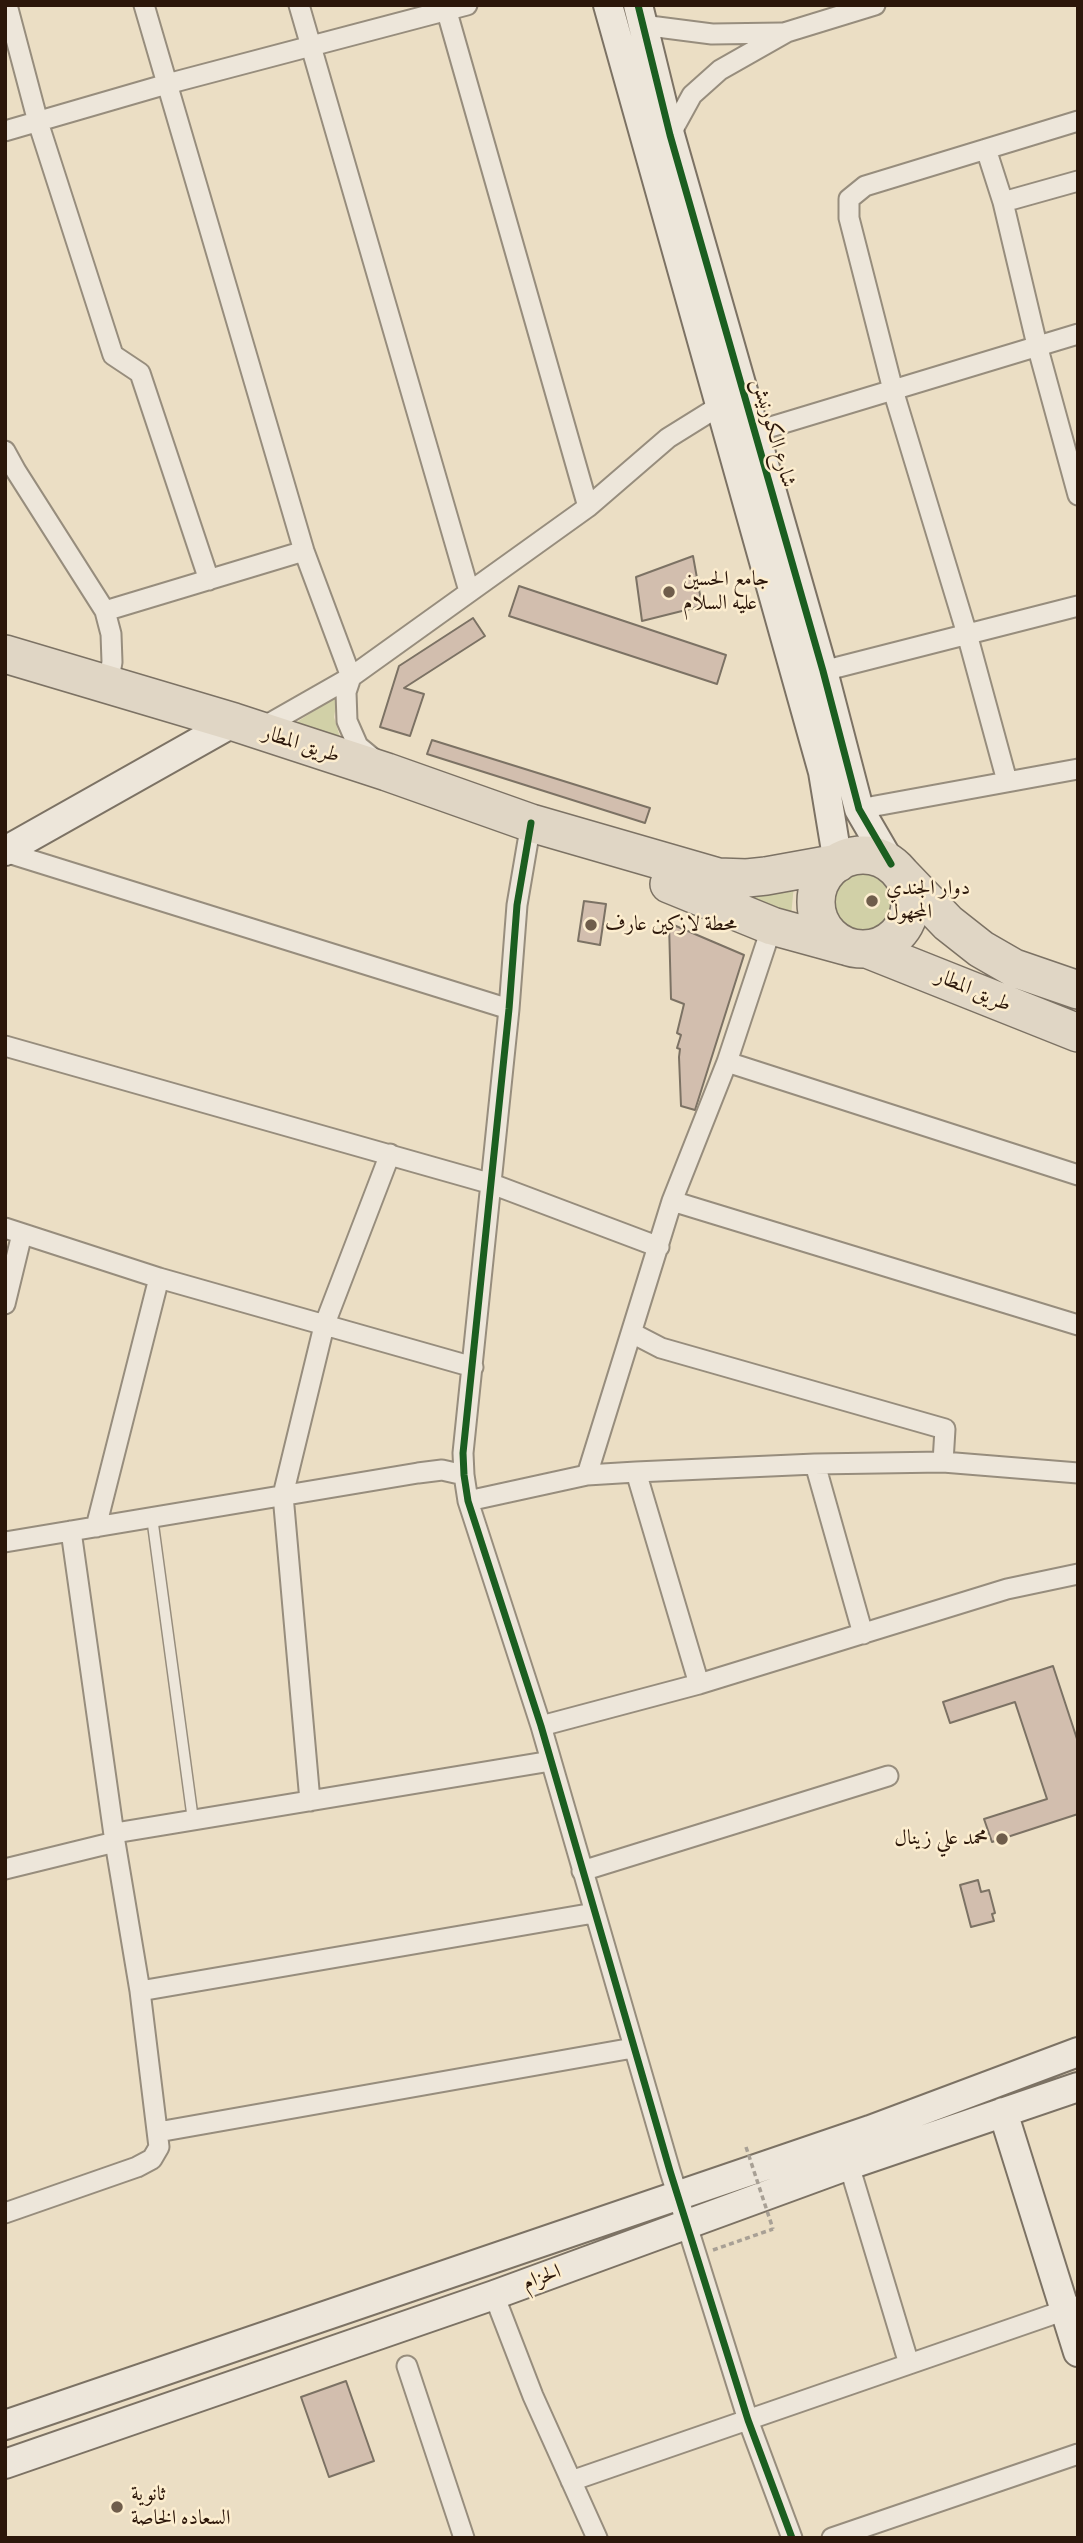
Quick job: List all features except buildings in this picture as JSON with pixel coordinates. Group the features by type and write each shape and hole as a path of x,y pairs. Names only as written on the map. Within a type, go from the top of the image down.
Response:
{"highway":[{"name":"طريق المطار","path":"5,654 387,772 531,823 699,872 733,878 766,876 838,863"},
{"name":"طريق المطار","path":"595,842 601,856 611,863 695,893 772,926 860,948 1078,1033"},
{"path":"894,867 905,881 909,895 908,915 902,928 892,939 880,946 860,948 841,943 830,935 821,923 817,911 820,884 828,872 850,857 864,855 878,858 894,867 948,923 981,949 1014,968 1078,990"}],"street":[{"path":"7,5 38,122 113,355 140,373 209,580"},
{"path":"144,5 304,551 351,677 346,692 345,712 352,735 358,746 387,772"},
{"path":"299,5 469,591"},
{"path":"5,131 167,84 446,8 467,5"},
{"name":"شارع الكورنيش","path":"608,5 618,38 670,135 823,671 859,809 894,867"},
{"path":"670,135 692,95 720,69 787,33 875,5"},
{"path":"446,8 588,507"},
{"path":"618,38 677,31 712,34 787,33"},
{"name":"شارع الكورنيش","path":"641,36 646,93 721,405 822,772 838,863"},
{"path":"646,93 692,95"},
{"path":"1006,781 967,634 893,390 849,218 849,199 865,186 1078,121"},
{"path":"986,149 1003,202 1037,345 1078,495"},
{"path":"1003,202 1078,181"},
{"path":"754,432 1078,334"},
{"path":"5,851 246,727 351,677 588,507 668,438 721,405"},
{"path":"5,451 10,470 105,611 111,634 112,662 108,685"},
{"path":"105,611 304,551"},
{"path":"823,671 1078,606"},
{"path":"859,809 1078,769"},
{"path":"531,823 520,882 492,1184 463,1452 464,1475 468,1500 541,1726 687,2226 748,2420 792,2538"},
{"path":"5,851 509,1009"},
{"path":"587,1475 672,1202 727,1062 772,926"},
{"path":"5,1046 492,1184 659,1247"},
{"path":"727,1062 1078,1175"},
{"path":"310,1801 284,1495 324,1326 390,1154"},
{"path":"672,1202 1078,1325"},
{"path":"5,1304 13,1231 159,1278 473,1367"},
{"path":"96,1527 159,1278"},
{"path":"632,1333 661,1348 945,1429 943,1462"},
{"path":"468,1500 587,1475 815,1464 943,1462 1078,1473"},
{"path":"815,1464 863,1634"},
{"path":"5,1542 442,1470 464,1475"},
{"path":"636,1472 699,1684"},
{"path":"5,2213 137,2167 152,2159 159,2147 140,1990 115,1838 71,1531"},
{"path":"541,1726 699,1684 1007,1589 1078,1574"},
{"path":"5,1869 115,1838 193,1820 551,1761"},
{"path":"582,1871 888,1776"},
{"path":"140,1990 594,1913"},
{"path":"158,2132 633,2048"},
{"name":"الحزام","path":"5,2425 870,2130 1078,2052"},
{"name":"الحزام","path":"5,2464 494,2295 849,2165 1078,2087"},
{"path":"1003,2112 1071,2308 1078,2353"},
{"path":"849,2165 908,2364"},
{"path":"494,2295 597,2538"},
{"path":"571,2481 1071,2308"},
{"path":"407,2366 464,2538"},
{"path":"832,2538 1078,2454"}],"lane":[{"path":"152,1517 193,1820"}],"path":[{"path":"698,2255 774,2230 746,2147"}],"green space":[{"path":"338,695 334,717 341,741 291,726"},
{"path":"857,871 869,871 888,884 893,901 891,913 880,926 869,931 857,931 838,918 833,907 833,895 846,876"},
{"path":"794,885 791,916 740,894"}],"cycle path":[{"path":"638,5 670,135 823,671 859,809 891,864"},
{"path":"531,823 517,905 509,1009 463,1453 464,1475 468,1501 541,1726 670,2171 748,2420 792,2538"}],"place":[{"name":"جامع الحسين عليه السلام","path":"669,592"},
{"name":"دوار الجندي المجهول","path":"872,901"},
{"name":"محطة لازكين عارف","path":"591,925"},
{"name":"محمد علي زينال","path":"1002,1839"},
{"name":"ثانوية السعاده الخاصة","path":"117,2507"}]}
